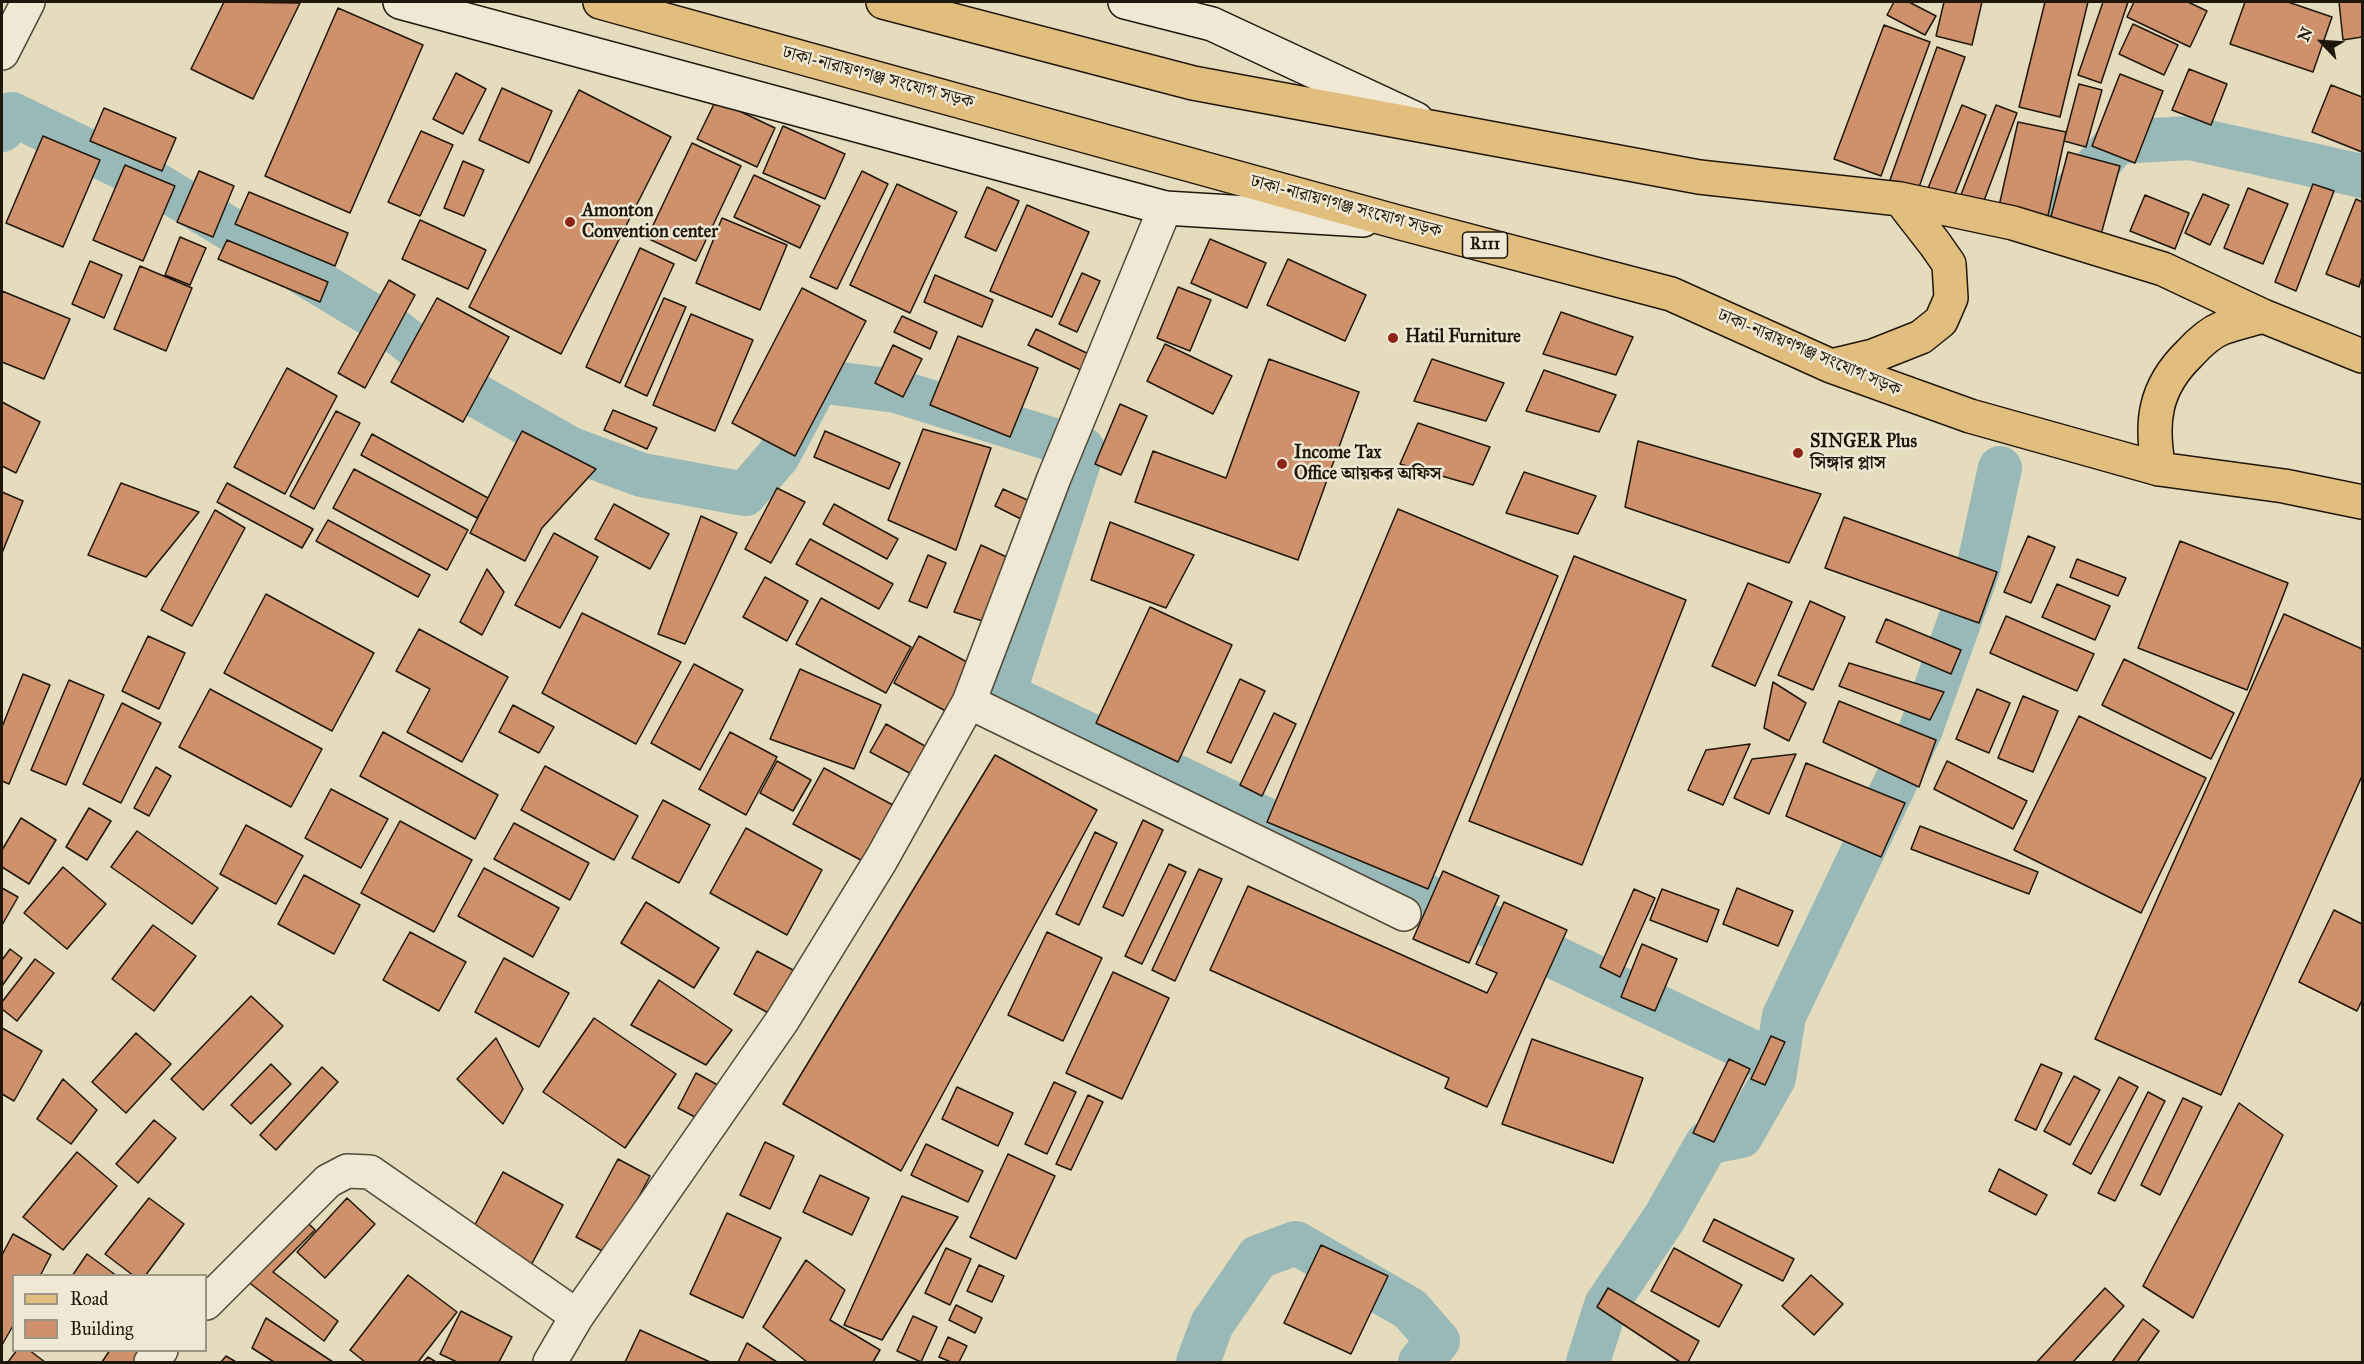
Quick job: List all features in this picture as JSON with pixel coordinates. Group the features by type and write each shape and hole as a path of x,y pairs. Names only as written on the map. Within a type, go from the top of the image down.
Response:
{"main road":[{"name":"ঢাকা-নারায়ণগঞ্জ সংযোগ সড়ক","path":"600,2 1401,223 1671,294 1832,366 1970,416 2158,469 2284,486 2362,502"},
{"path":"883,2 1193,82 1699,177 1900,199 2013,223 2163,269 2263,316 2362,356"},
{"path":"1832,366 1873,356 1921,337 1941,321 1951,298 1949,264 1900,199"},
{"path":"2158,469 2153,441 2155,420 2162,392 2176,367 2198,344 2221,328 2263,316"}],"street":[{"path":"2,54 28,2"},
{"path":"400,2 1166,208 1401,223"},
{"path":"1125,2 1212,24 1431,126"},
{"path":"550,1362 577,1316 782,1021 882,860 969,702 1054,478 1166,208"},
{"path":"969,702 1404,914"},
{"path":"207,1302 328,1181 347,1171 370,1172 577,1316"}],"building":[{"path":"224,2 300,3 253,99 191,69"},
{"path":"1894,2 1909,2 1936,16 1925,35 1887,15"},
{"path":"1944,2 1982,2 1972,45 1936,36"},
{"path":"2045,2 2088,2 2060,117 2019,107"},
{"path":"2103,2 2128,2 2101,83 2078,75"},
{"path":"2134,2 2188,2 2207,11 2190,47 2127,17"},
{"path":"2245,2 2288,2 2332,17 2313,72 2230,44"},
{"path":"2339,2 2362,2 2362,37 2343,40"},
{"path":"338,8 423,45 350,213 265,176"},
{"path":"2133,24 2178,45 2164,75 2119,54"},
{"path":"1884,25 1930,42 1881,176 1834,159"},
{"path":"1937,47 1965,57 1918,190 1890,180"},
{"path":"2189,69 2227,84 2211,125 2172,110"},
{"path":"456,73 486,89 463,134 433,119"},
{"path":"2120,74 2163,91 2135,163 2092,146"},
{"path":"2079,84 2102,90 2086,147 2064,141"},
{"path":"2331,85 2362,97 2362,152 2312,132"},
{"path":"502,88 552,111 529,163 479,140"},
{"name":"Amonton Convention center","path":"579,90 671,137 561,354 469,307"},
{"path":"716,100 775,128 757,167 697,139"},
{"path":"1962,105 1986,115 1951,204 1926,193"},
{"path":"1996,105 2017,113 1979,214 1957,205"},
{"path":"104,108 176,138 162,171 90,141"},
{"path":"2018,122 2066,132 2046,225 1997,215"},
{"path":"783,126 845,154 825,199 763,173"},
{"path":"421,131 453,145 420,216 388,202"},
{"path":"43,136 100,160 63,247 6,223"},
{"path":"692,143 741,166 696,261 647,238"},
{"path":"2068,152 2120,166 2100,238 2049,224"},
{"path":"463,161 484,170 464,216 444,208"},
{"path":"125,165 175,186 143,261 93,240"},
{"path":"199,171 234,186 213,237 177,222"},
{"path":"862,171 888,184 837,289 810,277"},
{"path":"754,175 820,206 800,248 734,217"},
{"path":"897,184 957,212 910,313 850,285"},
{"path":"2313,184 2334,191 2296,291 2275,282"},
{"path":"987,187 1019,201 996,251 965,237"},
{"path":"2248,188 2288,204 2263,264 2224,248"},
{"path":"249,192 348,233 335,266 235,224"},
{"path":"2203,194 2229,205 2210,245 2185,233"},
{"path":"2145,195 2189,213 2175,249 2130,231"},
{"path":"2356,199 2362,202 2362,277 2359,287 2326,274"},
{"path":"1027,205 1089,232 1052,317 990,291"},
{"path":"722,218 787,245 760,310 696,283"},
{"path":"420,220 486,250 468,289 402,259"},
{"path":"180,237 206,248 190,285 165,275"},
{"path":"1210,239 1266,263 1247,308 1191,283"},
{"path":"227,240 328,282 320,302 218,259"},
{"path":"640,248 674,264 620,383 586,367"},
{"path":"1288,259 1366,295 1345,341 1267,305"},
{"path":"90,261 122,275 104,318 72,304"},
{"path":"140,266 192,288 166,351 114,329"},
{"path":"1082,273 1100,281 1077,332 1059,324"},
{"path":"935,275 993,300 982,327 924,302"},
{"path":"389,280 415,295 365,388 338,373"},
{"path":"1178,287 1211,300 1190,351 1157,338"},
{"path":"802,288 866,321 795,456 732,423"},
{"path":"2,291 70,319 44,379 2,362"},
{"path":"437,298 509,337 463,422 391,382"},
{"path":"664,298 686,307 647,396 625,386"},
{"path":"1561,312 1633,337 1616,375 1543,354"},
{"path":"691,314 753,340 715,431 653,405"},
{"path":"902,316 937,332 930,349 894,332"},
{"path":"1036,329 1093,356 1085,372 1028,345"},
{"path":"958,336 1038,368 1010,437 930,405"},
{"path":"1165,344 1232,376 1213,414 1147,381"},
{"path":"893,345 922,359 903,397 875,383"},
{"name":"Income Tax Office আয়কর অফিস","path":"1269,359 1359,392 1298,560 1135,502 1153,451 1226,478"},
{"path":"1432,359 1504,383 1486,421 1414,401"},
{"path":"287,368 337,396 285,494 234,467"},
{"path":"1544,370 1616,395 1599,432 1526,411"},
{"path":"2,402 40,422 16,473 2,466"},
{"path":"1120,404 1147,416 1121,475 1095,464"},
{"path":"613,410 657,428 647,449 604,430"},
{"path":"336,411 360,423 314,509 290,496"},
{"path":"1418,423 1490,447 1473,485 1400,464"},
{"path":"923,429 991,448 956,550 888,520"},
{"path":"522,431 596,469 542,528 525,561 470,533"},
{"path":"825,431 900,463 889,489 814,457"},
{"path":"372,434 488,498 477,518 361,455"},
{"path":"1638,441 1821,494 1789,563 1625,507"},
{"path":"354,469 468,530 447,570 333,508"},
{"path":"1524,472 1596,496 1578,534 1506,513"},
{"path":"121,483 199,512 146,577 88,555"},
{"path":"227,483 313,529 302,548 217,502"},
{"path":"777,488 805,502 771,563 745,549"},
{"path":"1003,489 1034,503 1025,521 995,506"},
{"path":"2,492 23,501 2,553"},
{"path":"614,504 669,534 650,569 595,539"},
{"path":"834,504 898,539 887,559 823,524"},
{"path":"1398,509 1558,576 1428,889 1267,822"},
{"path":"215,510 245,528 192,626 161,610"},
{"path":"701,516 737,533 685,644 658,634"},
{"path":"1844,517 1997,572 1979,623 1825,568"},
{"path":"328,520 430,575 418,597 316,541"},
{"path":"1110,522 1194,555 1166,608 1091,580"},
{"path":"554,533 598,557 560,628 515,605"},
{"path":"2028,536 2055,547 2031,603 2004,592"},
{"path":"810,539 893,584 879,609 796,564"},
{"path":"2180,541 2288,583 2247,690 2138,648"},
{"path":"981,545 1013,560 989,623 954,612"},
{"path":"928,555 946,563 927,608 909,601"},
{"path":"1574,556 1686,600 1582,865 1469,821"},
{"path":"2077,559 2126,578 2118,596 2070,577"},
{"path":"487,569 504,592 482,635 460,622"},
{"path":"765,577 808,601 787,641 743,617"},
{"path":"1748,583 1792,602 1755,686 1712,666"},
{"path":"2057,584 2110,606 2095,640 2042,617"},
{"path":"266,594 374,653 332,731 224,673"},
{"path":"821,598 911,647 886,693 796,644"},
{"path":"1810,601 1845,617 1813,690 1778,675"},
{"path":"1150,607 1232,645 1178,762 1096,723"},
{"path":"582,613 681,662 636,744 542,693"},
{"path":"2284,614 2362,649 2362,776 2221,1095 2095,1039"},
{"path":"2006,616 2094,654 2077,691 1990,653"},
{"path":"1886,619 1961,650 1951,674 1876,642"},
{"path":"419,629 508,677 462,762 407,732 430,689 396,671"},
{"path":"148,636 185,653 159,709 122,691"},
{"path":"919,636 978,668 953,715 894,683"},
{"path":"2124,659 2234,713 2211,759 2102,705"},
{"path":"1849,663 1944,692 1930,720 1839,686"},
{"path":"694,664 743,690 700,770 651,743"},
{"path":"800,669 881,705 854,769 770,739"},
{"path":"23,674 50,685 9,784 2,781 2,727"},
{"path":"1240,679 1265,691 1231,763 1207,752"},
{"path":"69,680 104,695 66,785 31,770"},
{"path":"1773,682 1806,703 1789,741 1764,728"},
{"path":"210,689 322,749 291,807 179,747"},
{"path":"1977,689 2010,703 1989,753 1956,739"},
{"path":"2023,696 2058,711 2033,772 1998,758"},
{"path":"1839,701 1936,740 1919,787 1823,742"},
{"path":"122,703 161,723 121,803 83,784"},
{"path":"513,705 554,727 539,753 499,732"},
{"path":"1274,713 1296,724 1262,796 1240,785"},
{"path":"2079,716 2206,778 2141,913 2014,850"},
{"path":"886,724 932,750 917,777 870,752"},
{"path":"383,732 498,795 475,839 360,776"},
{"path":"730,732 777,757 746,815 699,789"},
{"path":"1750,744 1723,805 1688,790 1706,750"},
{"path":"1796,754 1769,814 1734,798 1752,759"},
{"path":"995,755 1097,810 901,1171 783,1104"},
{"path":"777,761 811,780 793,811 760,793"},
{"path":"1947,761 2027,801 2013,829 1934,789"},
{"path":"1806,763 1905,803 1881,857 1786,816"},
{"path":"545,766 638,816 614,860 521,810"},
{"path":"156,767 171,776 149,816 134,808"},
{"path":"824,768 904,811 874,867 793,824"},
{"path":"331,789 388,819 361,868 305,838"},
{"path":"663,800 710,825 679,883 632,858"},
{"path":"89,808 111,821 87,860 66,847"},
{"path":"21,818 56,840 29,884 2,867 2,850"},
{"path":"1143,820 1163,830 1123,916 1103,907"},
{"path":"400,821 472,860 434,932 361,893"},
{"path":"514,823 589,863 570,900 494,859"},
{"path":"246,825 303,856 276,904 220,874"},
{"path":"1920,826 2038,872 2029,894 1911,849"},
{"path":"746,828 822,870 787,935 710,893"},
{"path":"137,831 218,888 192,924 111,867"},
{"path":"1095,832 1117,843 1079,925 1056,914"},
{"path":"1169,864 1186,872 1142,964 1125,956"},
{"path":"63,867 106,904 67,949 24,913"},
{"path":"484,868 559,908 533,957 458,916"},
{"path":"1199,869 1222,879 1175,981 1152,970"},
{"path":"1443,871 1499,896 1469,963 1413,939"},
{"path":"304,875 360,905 334,954 278,924"},
{"path":"1248,886 1487,993 1497,973 1476,964 1504,902 1567,930 1487,1107 1445,1088 1449,1078 1210,970"},
{"path":"2,888 18,897 2,925"},
{"path":"1737,888 1793,911 1778,946 1723,924"},
{"path":"1634,889 1655,898 1620,977 1600,967"},
{"path":"1662,889 1719,910 1707,942 1650,920"},
{"path":"646,902 719,948 694,988 621,943"},
{"path":"2334,910 2362,924 2362,1000 2357,1011 2299,982"},
{"path":"153,925 196,956 154,1011 112,979"},
{"path":"410,932 466,962 439,1011 383,980"},
{"path":"1047,932 1102,958 1063,1041 1008,1015"},
{"path":"1642,944 1677,959 1655,1011 1621,997"},
{"path":"10,949 22,958 2,986 2,960"},
{"path":"757,951 795,971 772,1015 734,994"},
{"path":"504,958 569,993 539,1047 475,1012"},
{"path":"35,959 54,973 17,1021 2,1009 2,1002"},
{"path":"1113,972 1169,998 1122,1099 1066,1073"},
{"path":"659,980 732,1030 706,1065 631,1025"},
{"path":"251,996 283,1026 203,1110 171,1079"},
{"path":"594,1018 676,1074 625,1148 543,1092"},
{"path":"2,1028 42,1051 14,1101 2,1094"},
{"path":"136,1033 171,1064 126,1113 92,1082"},
{"path":"1771,1036 1785,1042 1765,1085 1751,1079"},
{"path":"496,1038 523,1089 503,1124 457,1079"},
{"path":"1532,1039 1643,1078 1613,1163 1502,1124"},
{"path":"1729,1059 1750,1069 1714,1142 1693,1133"},
{"path":"271,1064 291,1084 251,1124 231,1105"},
{"path":"2041,1064 2062,1073 2036,1130 2015,1120"},
{"path":"322,1067 338,1082 276,1150 260,1135"},
{"path":"696,1073 725,1089 706,1123 678,1108"},
{"path":"2074,1076 2100,1090 2070,1145 2044,1131"},
{"path":"2119,1077 2138,1087 2091,1174 2073,1164"},
{"path":"63,1079 97,1110 71,1144 37,1119"},
{"path":"1054,1082 1076,1092 1047,1154 1025,1144"},
{"path":"957,1087 1013,1113 998,1146 942,1119"},
{"path":"2148,1092 2165,1101 2115,1201 2098,1193"},
{"path":"1088,1095 1103,1102 1071,1170 1056,1164"},
{"path":"2183,1098 2202,1107 2160,1195 2141,1185"},
{"path":"2239,1103 2283,1135 2193,1318 2143,1286"},
{"path":"154,1120 176,1138 138,1183 116,1164"},
{"path":"765,1142 794,1156 770,1209 740,1195"},
{"path":"926,1144 983,1171 968,1202 911,1175"},
{"path":"77,1152 117,1186 63,1250 23,1217"},
{"path":"1008,1154 1055,1176 1016,1259 970,1237"},
{"path":"618,1159 650,1176 608,1254 576,1237"},
{"path":"1999,1169 2047,1195 2036,1215 1989,1191"},
{"path":"503,1172 563,1205 529,1269 469,1236"},
{"path":"820,1175 869,1198 852,1235 803,1212"},
{"path":"902,1196 958,1217 882,1340 844,1325"},
{"path":"149,1198 184,1224 146,1274 131,1274 105,1254"},
{"path":"347,1198 375,1224 325,1278 297,1252"},
{"path":"727,1213 781,1238 743,1318 690,1294"},
{"path":"301,1216 315,1230 273,1272 338,1321 324,1341 242,1277"},
{"path":"1714,1219 1794,1259 1783,1281 1703,1241"},
{"path":"13,1234 51,1255 41,1274 12,1274 12,1328 2,1345 2,1255"},
{"path":"1321,1245 1388,1276 1351,1354 1284,1323"},
{"path":"946,1248 971,1259 950,1305 925,1293"},
{"path":"1674,1248 1742,1285 1719,1327 1651,1291"},
{"path":"87,1254 114,1274 73,1274"},
{"path":"806,1260 845,1290 830,1320 880,1350 873,1362 807,1362 763,1327"},
{"path":"979,1265 1004,1276 992,1302 967,1291"},
{"path":"408,1275 457,1312 418,1362 365,1362 350,1350"},
{"path":"1811,1275 1843,1304 1814,1335 1782,1306"},
{"path":"1608,1288 1699,1341 1688,1362 1680,1362 1597,1307"},
{"path":"2105,1288 2124,1306 2073,1362 2037,1362"},
{"path":"956,1305 982,1318 975,1333 949,1320"},
{"path":"461,1311 512,1337 499,1362 457,1362 440,1354"},
{"path":"913,1316 937,1327 921,1362 897,1351"},
{"path":"266,1318 333,1362 274,1362 252,1348"},
{"path":"2143,1319 2159,1331 2137,1362 2112,1362"},
{"path":"640,1330 710,1362 625,1362"},
{"path":"948,1337 967,1346 959,1362 951,1362 939,1357"},
{"path":"747,1343 777,1362 738,1362"},
{"path":"16,1352 32,1352 45,1362 8,1362"},
{"path":"109,1352 154,1352 147,1362 102,1362"},
{"path":"226,1356 236,1362 221,1362"},
{"path":"428,1357 436,1362 423,1362"}],"waterway":[{"path":"2,130 12,114 156,184 388,325 479,397 571,449 642,475 745,494 778,456 818,381 896,391 1083,449 1004,694 1776,1063"},
{"path":"2066,208 2075,191 2117,142 2190,138 2362,176"},
{"path":"1588,1362 1606,1305 1665,1217 1707,1143 1741,1136 1774,1078 1784,1016 1921,729 1978,569 2000,468"},
{"path":"1198,1362 1212,1324 1258,1257 1296,1243 1410,1309 1438,1341 1420,1362"}],"place":[{"name":"Amonton Convention center","path":"570,222"},
{"name":"Hatil Furniture","path":"1393,338"},
{"name":"SINGER Plus সিঙ্গার প্লাস","path":"1798,453"},
{"name":"Income Tax Office আয়কর অফিস","path":"1282,464"}]}
